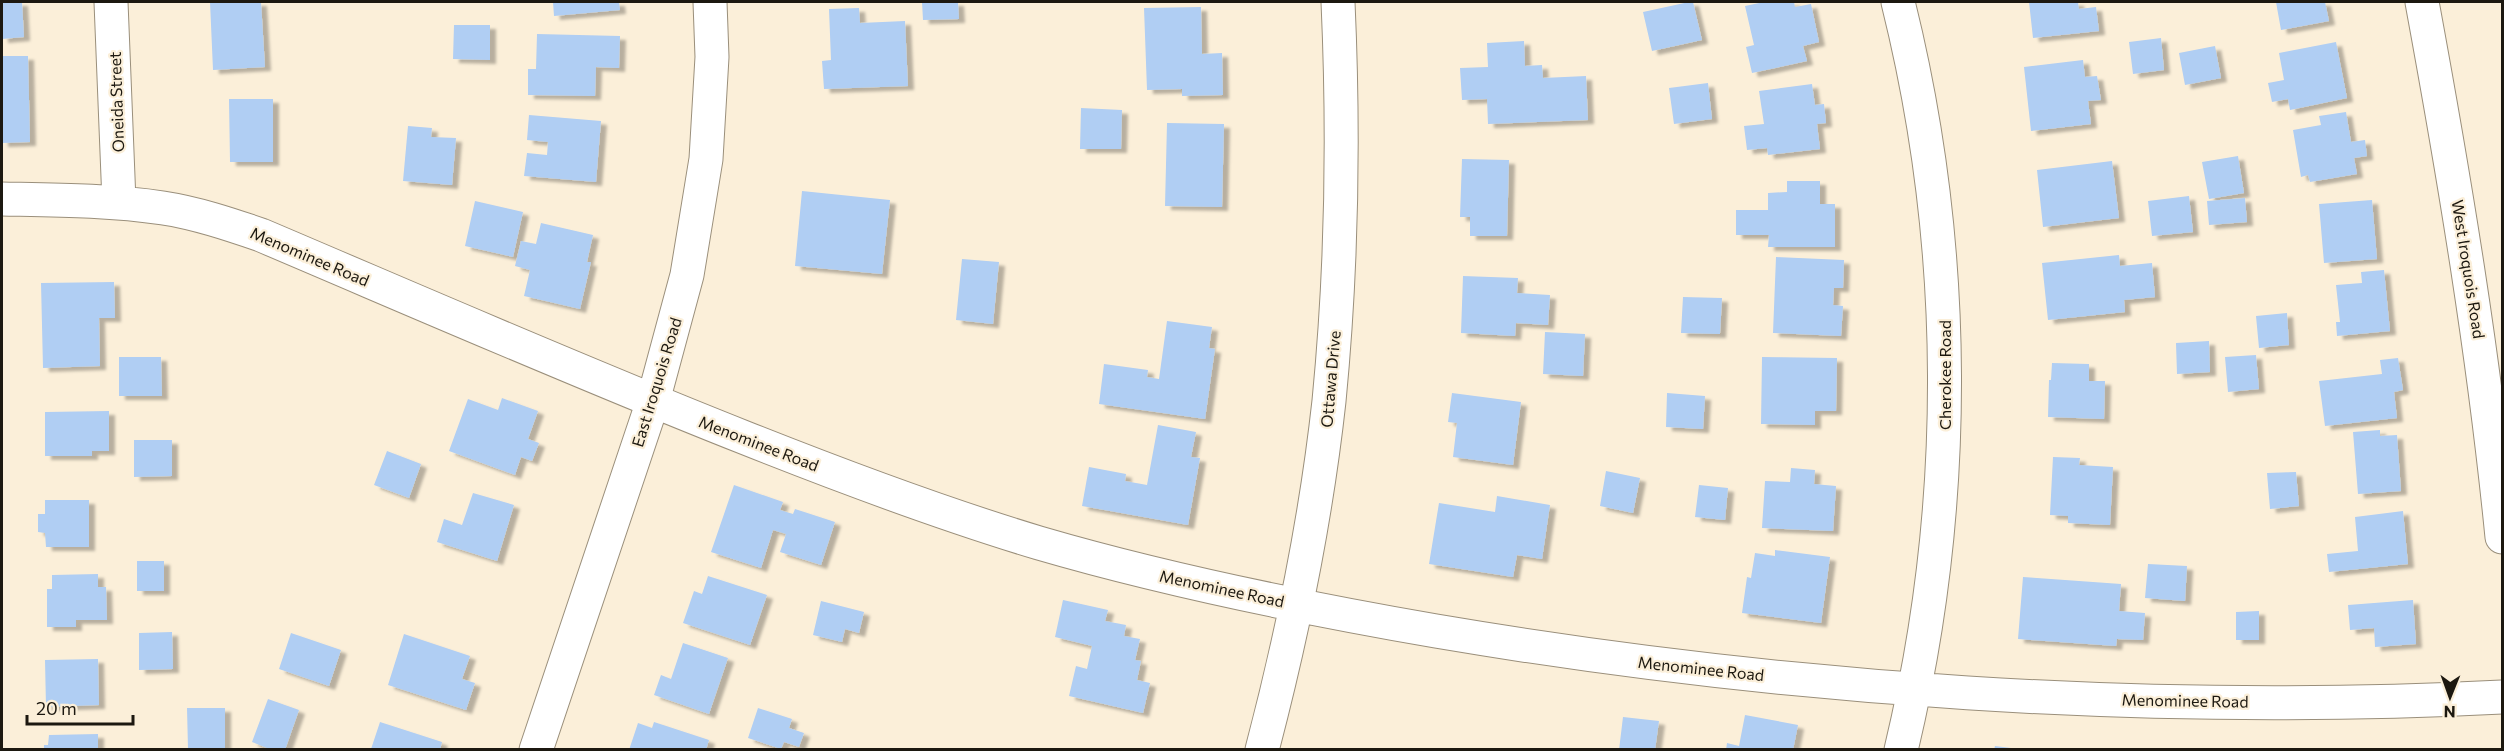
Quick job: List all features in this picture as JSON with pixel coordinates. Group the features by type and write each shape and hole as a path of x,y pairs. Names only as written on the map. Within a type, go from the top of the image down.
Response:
{"street":[{"name":"Oneida Street","path":"111,2 119,202"},
{"name":"East Iroquois Road","path":"536,750 653,401 687,275 698,218 710,108 710,2"},
{"name":"Ottawa Drive","path":"1262,750 1296,605 1320,465 1335,327 1341,180 1338,2"},
{"name":"Cherokee Road","path":"1898,2 1915,78 1932,182 1942,276 1945,346 1941,503 1915,688 1901,750"},
{"name":"West Iroquois Road","path":"2422,2 2459,203 2477,322 2490,417 2502,537"},
{"name":"Menominee Road","path":"2,199 119,202 195,214 261,235 653,401 851,479 966,520 1107,562 1296,605 1484,639 1612,658 1743,674 1915,688 2089,698 2218,701 2502,697"}],"building":[{"path":"2,2 22,2 24,37 2,39"},
{"path":"210,2 261,2 265,67 213,70"},
{"path":"553,2 619,2 620,10 554,16"},
{"path":"922,2 958,2 959,19 923,20"},
{"path":"1693,2 1702,40 1652,51 1643,12"},
{"path":"1764,2 1794,2 1795,7 1811,4 1819,42 1803,46 1807,61 1752,73 1746,47 1754,45 1745,6"},
{"path":"2029,2 2078,2 2079,9 2096,7 2099,31 2033,38"},
{"path":"2276,2 2325,2 2329,21 2281,30"},
{"path":"1201,7 1202,54 1222,53 1223,95 1182,96 1182,89 1147,90 1144,8"},
{"path":"859,8 860,23 905,21 908,86 824,89 822,61 831,60 829,9"},
{"path":"454,25 490,25 490,60 453,59"},
{"path":"537,34 620,36 619,68 596,67 595,96 528,95 528,69 536,69"},
{"path":"2161,38 2164,70 2133,74 2129,42"},
{"path":"1524,41 1525,66 1542,65 1543,78 1586,76 1588,120 1488,124 1487,99 1462,100 1460,68 1488,67 1487,43"},
{"path":"2336,42 2347,98 2290,110 2288,99 2272,102 2268,83 2284,80 2279,53"},
{"path":"2215,46 2221,78 2185,85 2179,53"},
{"path":"2,56 28,56 30,142 2,143"},
{"path":"2083,60 2085,77 2097,76 2101,100 2088,101 2091,124 2031,131 2024,67"},
{"path":"1708,83 1712,119 1674,124 1669,88"},
{"path":"1812,84 1815,105 1824,104 1826,123 1817,124 1820,149 1768,155 1767,148 1747,150 1744,126 1764,124 1759,91"},
{"path":"229,99 273,99 273,162 230,162"},
{"path":"1081,108 1122,110 1121,149 1080,149"},
{"path":"2346,112 2351,142 2365,140 2367,156 2354,158 2357,174 2310,182 2308,175 2301,177 2293,130 2321,125 2319,116"},
{"path":"529,115 601,121 596,182 524,176 527,153 547,155 548,142 527,140"},
{"path":"1167,123 1224,124 1222,207 1165,206"},
{"path":"408,126 432,128 431,137 456,138 452,185 403,181"},
{"path":"2238,156 2244,193 2209,199 2202,162"},
{"path":"1462,159 1509,160 1507,236 1470,236 1470,217 1460,217"},
{"path":"2112,161 2119,218 2043,227 2037,170"},
{"path":"1787,181 1820,181 1820,204 1835,204 1835,247 1768,247 1769,235 1736,235 1736,210 1768,210 1768,193 1787,192"},
{"path":"802,191 890,200 882,274 795,266"},
{"path":"2189,196 2193,232 2152,236 2148,201"},
{"path":"2245,198 2247,222 2209,225 2207,201"},
{"path":"2372,200 2377,259 2324,263 2319,204"},
{"path":"475,201 523,212 513,257 465,246"},
{"path":"541,223 593,235 587,262 591,262 580,309 524,296 530,270 515,266 521,241 536,244"},
{"path":"2119,255 2120,266 2152,263 2155,297 2124,300 2125,312 2048,320 2042,263"},
{"path":"1776,257 1844,260 1843,288 1834,288 1833,305 1843,306 1841,336 1773,333"},
{"path":"962,259 999,262 993,324 956,320"},
{"path":"2384,270 2390,331 2337,336 2336,322 2340,322 2336,285 2362,283 2361,272"},
{"path":"1463,276 1518,278 1517,293 1550,295 1548,325 1516,323 1515,336 1461,333"},
{"path":"114,282 115,318 99,318 100,366 43,368 41,283"},
{"path":"1683,297 1722,298 1720,334 1681,333"},
{"path":"2287,313 2289,345 2259,348 2256,316"},
{"path":"1167,321 1212,327 1209,348 1215,349 1205,419 1099,404 1104,364 1148,370 1147,377 1159,379"},
{"path":"1545,332 1585,334 1583,376 1543,374"},
{"path":"2209,341 2210,372 2177,374 2176,343"},
{"path":"2256,355 2259,389 2228,392 2225,357"},
{"path":"119,357 161,357 162,396 119,396"},
{"path":"1762,357 1837,358 1836,411 1815,411 1815,425 1761,424"},
{"path":"2398,358 2403,390 2394,392 2397,418 2325,426 2319,381 2382,374 2380,360"},
{"path":"2052,363 2089,364 2089,381 2105,381 2104,419 2048,417"},
{"path":"1452,393 1521,402 1513,465 1453,457 1457,423 1448,422"},
{"path":"1667,393 1705,396 1703,429 1666,427"},
{"path":"502,398 538,411 528,439 539,443 532,461 521,457 515,475 449,451 468,399 498,410"},
{"path":"109,411 109,451 92,451 92,456 45,456 45,412"},
{"path":"1158,425 1196,432 1191,457 1200,458 1188,525 1082,506 1089,467 1126,474 1125,481 1147,485"},
{"path":"2380,430 2380,436 2397,435 2401,491 2358,494 2353,432"},
{"path":"134,440 172,440 172,476 134,477"},
{"path":"387,451 421,464 409,498 374,485"},
{"path":"2053,457 2080,458 2079,465 2113,467 2110,525 2068,523 2068,516 2050,515"},
{"path":"1791,468 1815,470 1814,484 1836,486 1833,531 1762,528 1765,481 1790,482"},
{"path":"1606,471 1640,478 1633,513 1600,506"},
{"path":"2296,472 2299,506 2270,509 2267,473"},
{"path":"734,485 783,502 780,510 793,514 795,509 835,522 821,565 780,552 786,534 773,530 761,568 711,552"},
{"path":"1699,485 1728,488 1725,520 1695,517"},
{"path":"473,493 514,505 497,561 437,542 444,519 462,525"},
{"path":"1497,496 1550,505 1542,559 1517,555 1513,577 1429,564 1439,503 1495,512"},
{"path":"45,500 89,500 89,547 46,547 45,533 38,532 38,514 45,514"},
{"path":"2403,511 2408,564 2329,572 2327,554 2358,551 2355,517"},
{"path":"1775,550 1830,557 1821,623 1742,613 1747,577 1751,578 1755,553 1775,556"},
{"path":"137,561 164,561 164,591 137,591"},
{"path":"2148,564 2187,566 2185,601 2145,598"},
{"path":"98,574 98,587 106,587 107,620 76,620 76,627 47,627 47,589 52,589 52,575"},
{"path":"708,576 767,595 750,645 683,623 694,591 702,594"},
{"path":"2023,577 2121,584 2119,611 2145,613 2143,640 2117,639 2116,646 2018,639"},
{"path":"1063,600 1108,610 1105,621 1126,625 1124,636 1140,639 1135,660 1141,661 1137,680 1150,683 1143,713 1069,696 1076,666 1087,669 1092,646 1055,637"},
{"path":"2413,600 2416,644 2375,647 2374,628 2350,630 2348,605"},
{"path":"821,601 864,612 859,633 845,629 842,642 813,635"},
{"path":"2259,611 2259,640 2236,640 2236,612"},
{"path":"172,632 173,669 139,670 139,633"},
{"path":"291,633 341,650 329,686 279,669"},
{"path":"404,634 470,656 462,679 475,683 466,710 388,685"},
{"path":"683,643 728,658 709,714 654,695 661,675 671,679"},
{"path":"98,659 99,705 46,707 45,660"},
{"path":"268,699 299,710 285,750 272,750 252,742"},
{"path":"187,708 225,708 225,748 188,749"},
{"path":"758,708 792,719 789,728 804,733 799,747 784,742 781,749 748,738"},
{"path":"1745,715 1798,725 1793,750 1726,750 1727,743 1739,746"},
{"path":"1623,717 1659,721 1655,750 1619,750"},
{"path":"380,722 442,742 440,750 371,749"},
{"path":"654,722 709,740 706,750 629,750 638,723 652,728"},
{"path":"98,734 98,750 44,750 44,745 48,745 49,735"},
{"path":"1995,746 2011,748 2011,750 1994,750"}]}
